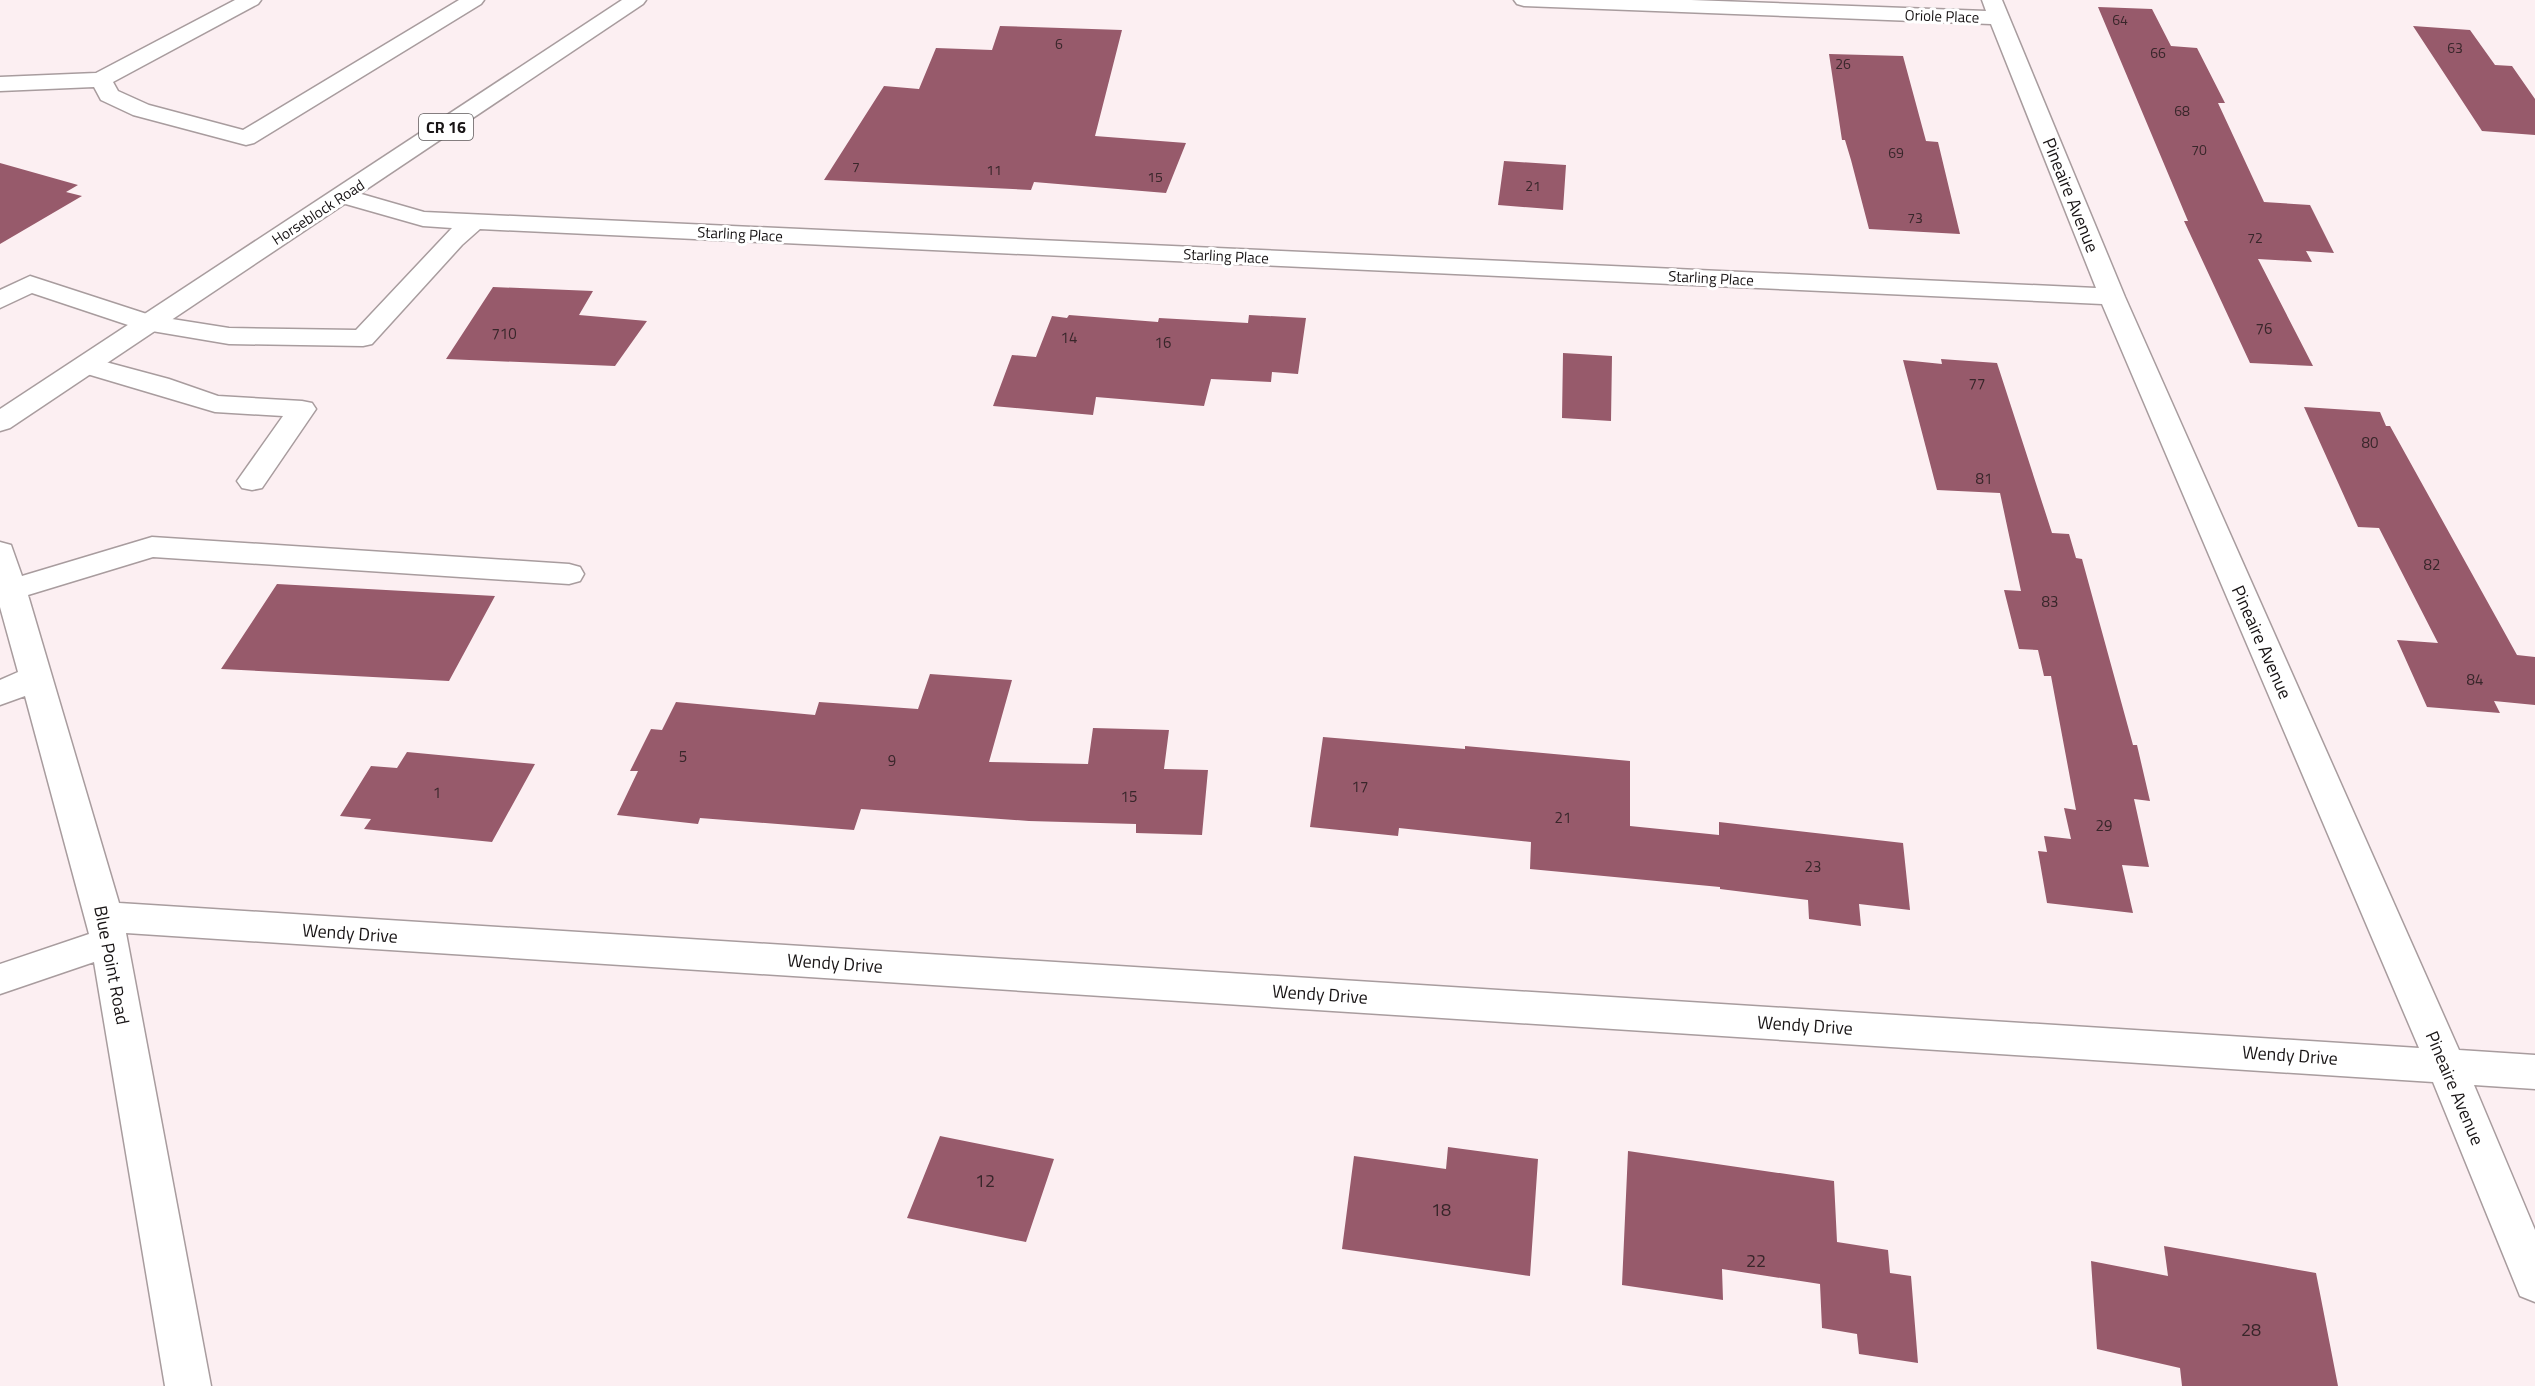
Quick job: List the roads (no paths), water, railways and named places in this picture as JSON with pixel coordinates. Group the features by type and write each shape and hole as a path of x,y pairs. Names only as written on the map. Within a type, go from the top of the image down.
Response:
{"street":[{"path":"2,85 101,80 251,0"},
{"path":"101,80 109,95 141,110 246,138 474,0"},
{"name":"Horseblock Road","path":"0,422 344,196 636,0"},
{"name":"Oriole Place","path":"1524,0 1996,9"},
{"name":"Pineaire Avenue","path":"1996,9 2112,297 2446,1065 2535,1282"},
{"name":"Starling Place","path":"344,196 423,219 473,222 2112,297"},
{"path":"0,300 30,284 149,323 229,336 363,338 453,240 473,222"},
{"path":"87,364 215,404 303,409 252,481"},
{"path":"11,590 152,547 569,574"},
{"name":"Blue Point Road","path":"0,552 107,930 188,1386"},
{"path":"0,693 36,678"},
{"path":"0,979 107,930"},
{"name":"Wendy Drive","path":"107,930 2535,1072"}]}
